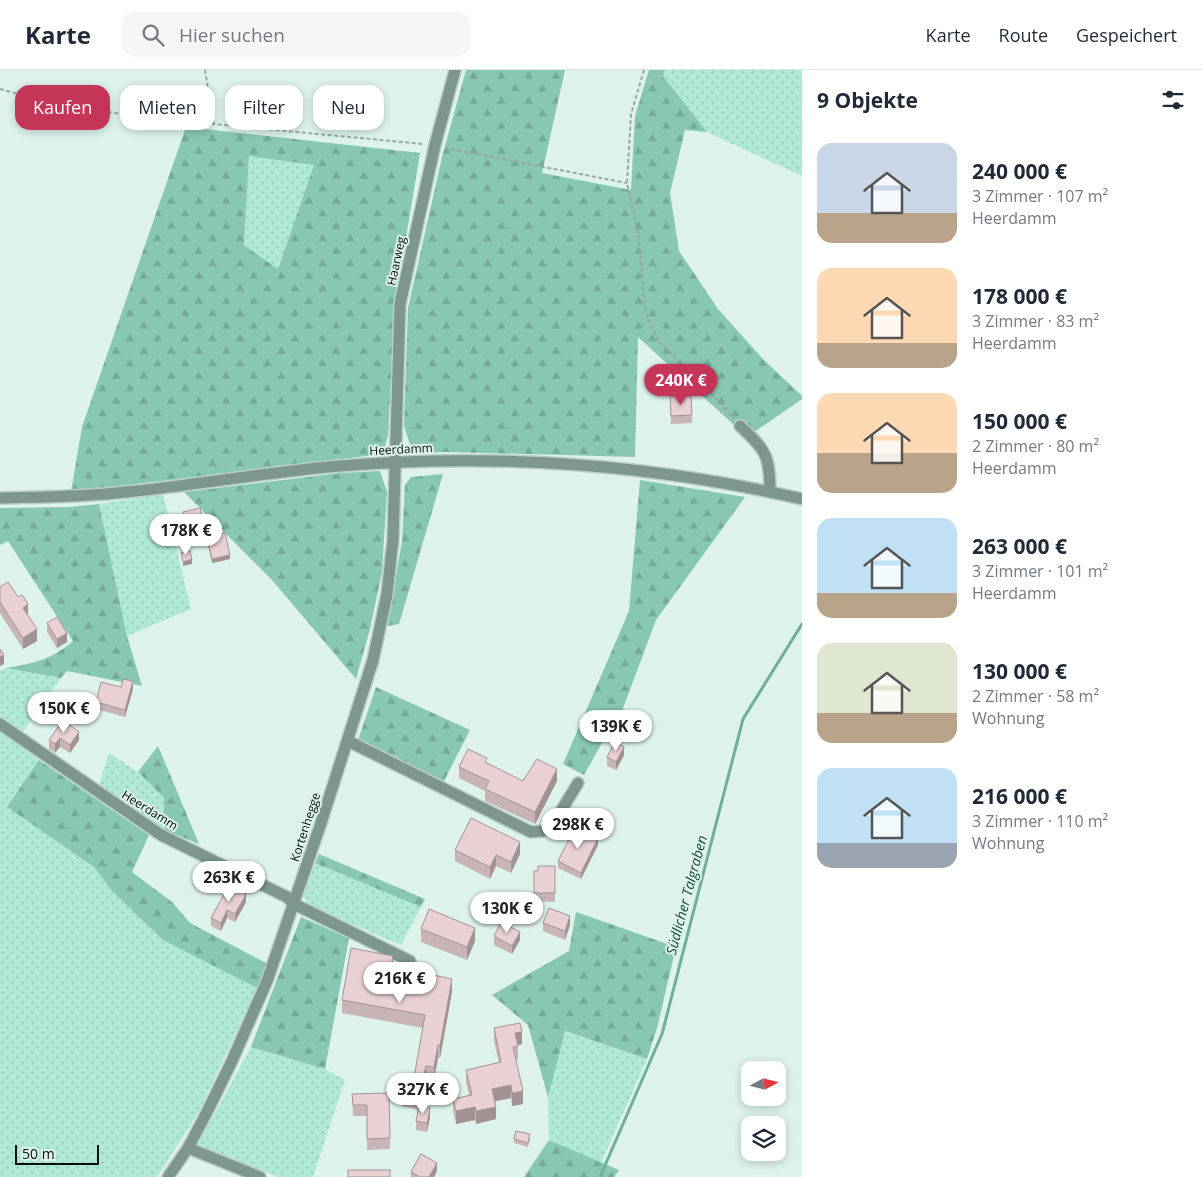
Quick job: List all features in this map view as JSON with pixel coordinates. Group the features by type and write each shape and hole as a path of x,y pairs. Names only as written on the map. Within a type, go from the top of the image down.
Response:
{"street":[{"name":"Haarweg","path":"394,463 400,304 435,146 455,70"},
{"path":"740,426 759,444 770,464 770,492"},
{"name":"Heerdamm","path":"0,498 69,497 126,492 338,466 448,461 583,464 682,475 802,499"},
{"name":"Kortenhegge","path":"168,1177 188,1148 231,1063 267,981 348,742 373,660 387,594 393,539 394,463"},
{"name":"Heerdamm","path":"0,724 161,835 287,896 294,904 410,961"},
{"path":"348,742 531,832 543,831 552,826 578,783"},
{"path":"188,1148 260,1177"}],"path":[{"path":"206,70 208,85"},
{"path":"644,70 631,114 627,183 639,236 644,301 649,322 659,342 692,373 740,426"},
{"path":"0,88 63,106 120,114"},
{"path":"215,124 435,146 627,183"}],"green space":[{"path":"466,70 565,70 542,173 631,190 635,116 649,70 665,70 663,76 707,132 685,130 670,193 679,251 718,309 763,359 802,396 802,399 747,437 638,337 635,457 447,452 413,453 404,426 408,308 442,157"},
{"path":"665,70 802,70 802,176 707,132 663,76"},
{"path":"185,130 213,130 420,153 395,304 388,435 383,454 71,492 82,427","holes":["249,156 314,165 278,269 244,245"]},
{"path":"249,156 314,165 278,269 244,245"},
{"path":"380,471 387,492 382,572 370,629 356,679 272,580 184,492 341,473"},
{"path":"443,474 399,624 387,626 402,541 405,485 411,477"},
{"path":"640,480 745,497 656,620 616,727 612,725 584,775 563,764 629,611"},
{"path":"163,494 191,609 127,636 99,504"},
{"path":"99,504 127,636 142,686 67,671 61,678 6,668 42,660 58,652 73,641 8,541 0,545 0,508 69,507"},
{"path":"6,668 61,678 22,733 0,718 0,671"},
{"path":"376,687 470,730 443,783 358,740"},
{"path":"0,731 39,760 7,807 94,867 112,891 163,940 257,988 200,1110 157,1177 0,1177"},
{"path":"158,746 199,844 164,830 164,798 138,772"},
{"path":"109,753 138,772 164,798 164,830 99,786"},
{"path":"39,760 149,835 132,872 172,902 190,923 268,964 257,988 163,940 112,891 94,867 7,807"},
{"path":"319,854 425,899 421,907 315,863"},
{"path":"315,863 421,907 401,945 310,907 303,896"},
{"path":"576,912 676,947 657,1028 647,1059 565,1031 548,1097 528,1025 492,995 569,951"},
{"path":"301,917 349,938 325,1069 251,1047"},
{"path":"564,1031 647,1059 601,1163 549,1140 548,1097"},
{"path":"251,1047 325,1069 345,1080 313,1177 279,1177 197,1146"},
{"path":"549,1140 619,1170 614,1177 524,1177"}],"building":[{"path":"670,396 691,396 692,415 671,416"},
{"path":"200,508 206,533 197,535 195,524 186,526 183,512"},
{"path":"225,533 230,555 212,559 207,537"},
{"path":"190,551 192,559 183,562 181,553"},
{"path":"8,582 18,597 22,595 28,604 23,608 37,629 23,638 0,602 0,587"},
{"path":"57,617 67,633 57,639 47,623"},
{"path":"0,649 4,655 0,657"},
{"path":"123,679 133,681 125,710 96,702 101,682 121,687"},
{"path":"63,720 79,732 70,745 60,738 55,744 49,740"},
{"path":"615,742 624,747 616,762 607,757"},
{"path":"468,749 487,758 485,762 523,781 537,759 557,769 535,812 485,789 489,781 459,767"},
{"path":"471,818 520,842 511,862 496,855 490,867 455,850"},
{"path":"575,827 598,838 581,873 558,861"},
{"path":"538,866 555,866 555,893 534,893 534,871 538,871"},
{"path":"229,885 246,894 235,914 227,910 221,923 211,918"},
{"path":"549,908 570,916 565,931 543,923"},
{"path":"429,909 475,928 467,947 421,929"},
{"path":"501,922 520,932 512,946 494,936"},
{"path":"351,948 393,956 388,982 430,990 433,975 452,979 440,1046 438,1045 434,1067 426,1066 418,1097 402,1094 406,1076 414,1078 425,1015 342,1000"},
{"path":"520,1023 522,1032 515,1033 518,1046 513,1047 523,1091 512,1093 511,1085 492,1089 496,1107 476,1111 475,1107 456,1111 453,1099 472,1095 466,1070 501,1062 494,1028"},
{"path":"389,1093 390,1138 367,1139 367,1105 353,1105 352,1094"},
{"path":"419,1106 430,1108 427,1123 416,1121"},
{"path":"516,1131 530,1134 528,1143 514,1139"},
{"path":"421,1154 437,1163 429,1177 420,1177 411,1172"},
{"path":"348,1170 390,1170 390,1177 348,1177"}],"waterway":[{"name":"Südlicher Talgraben","path":"600,1177 662,1034 743,719 802,624"}]}
